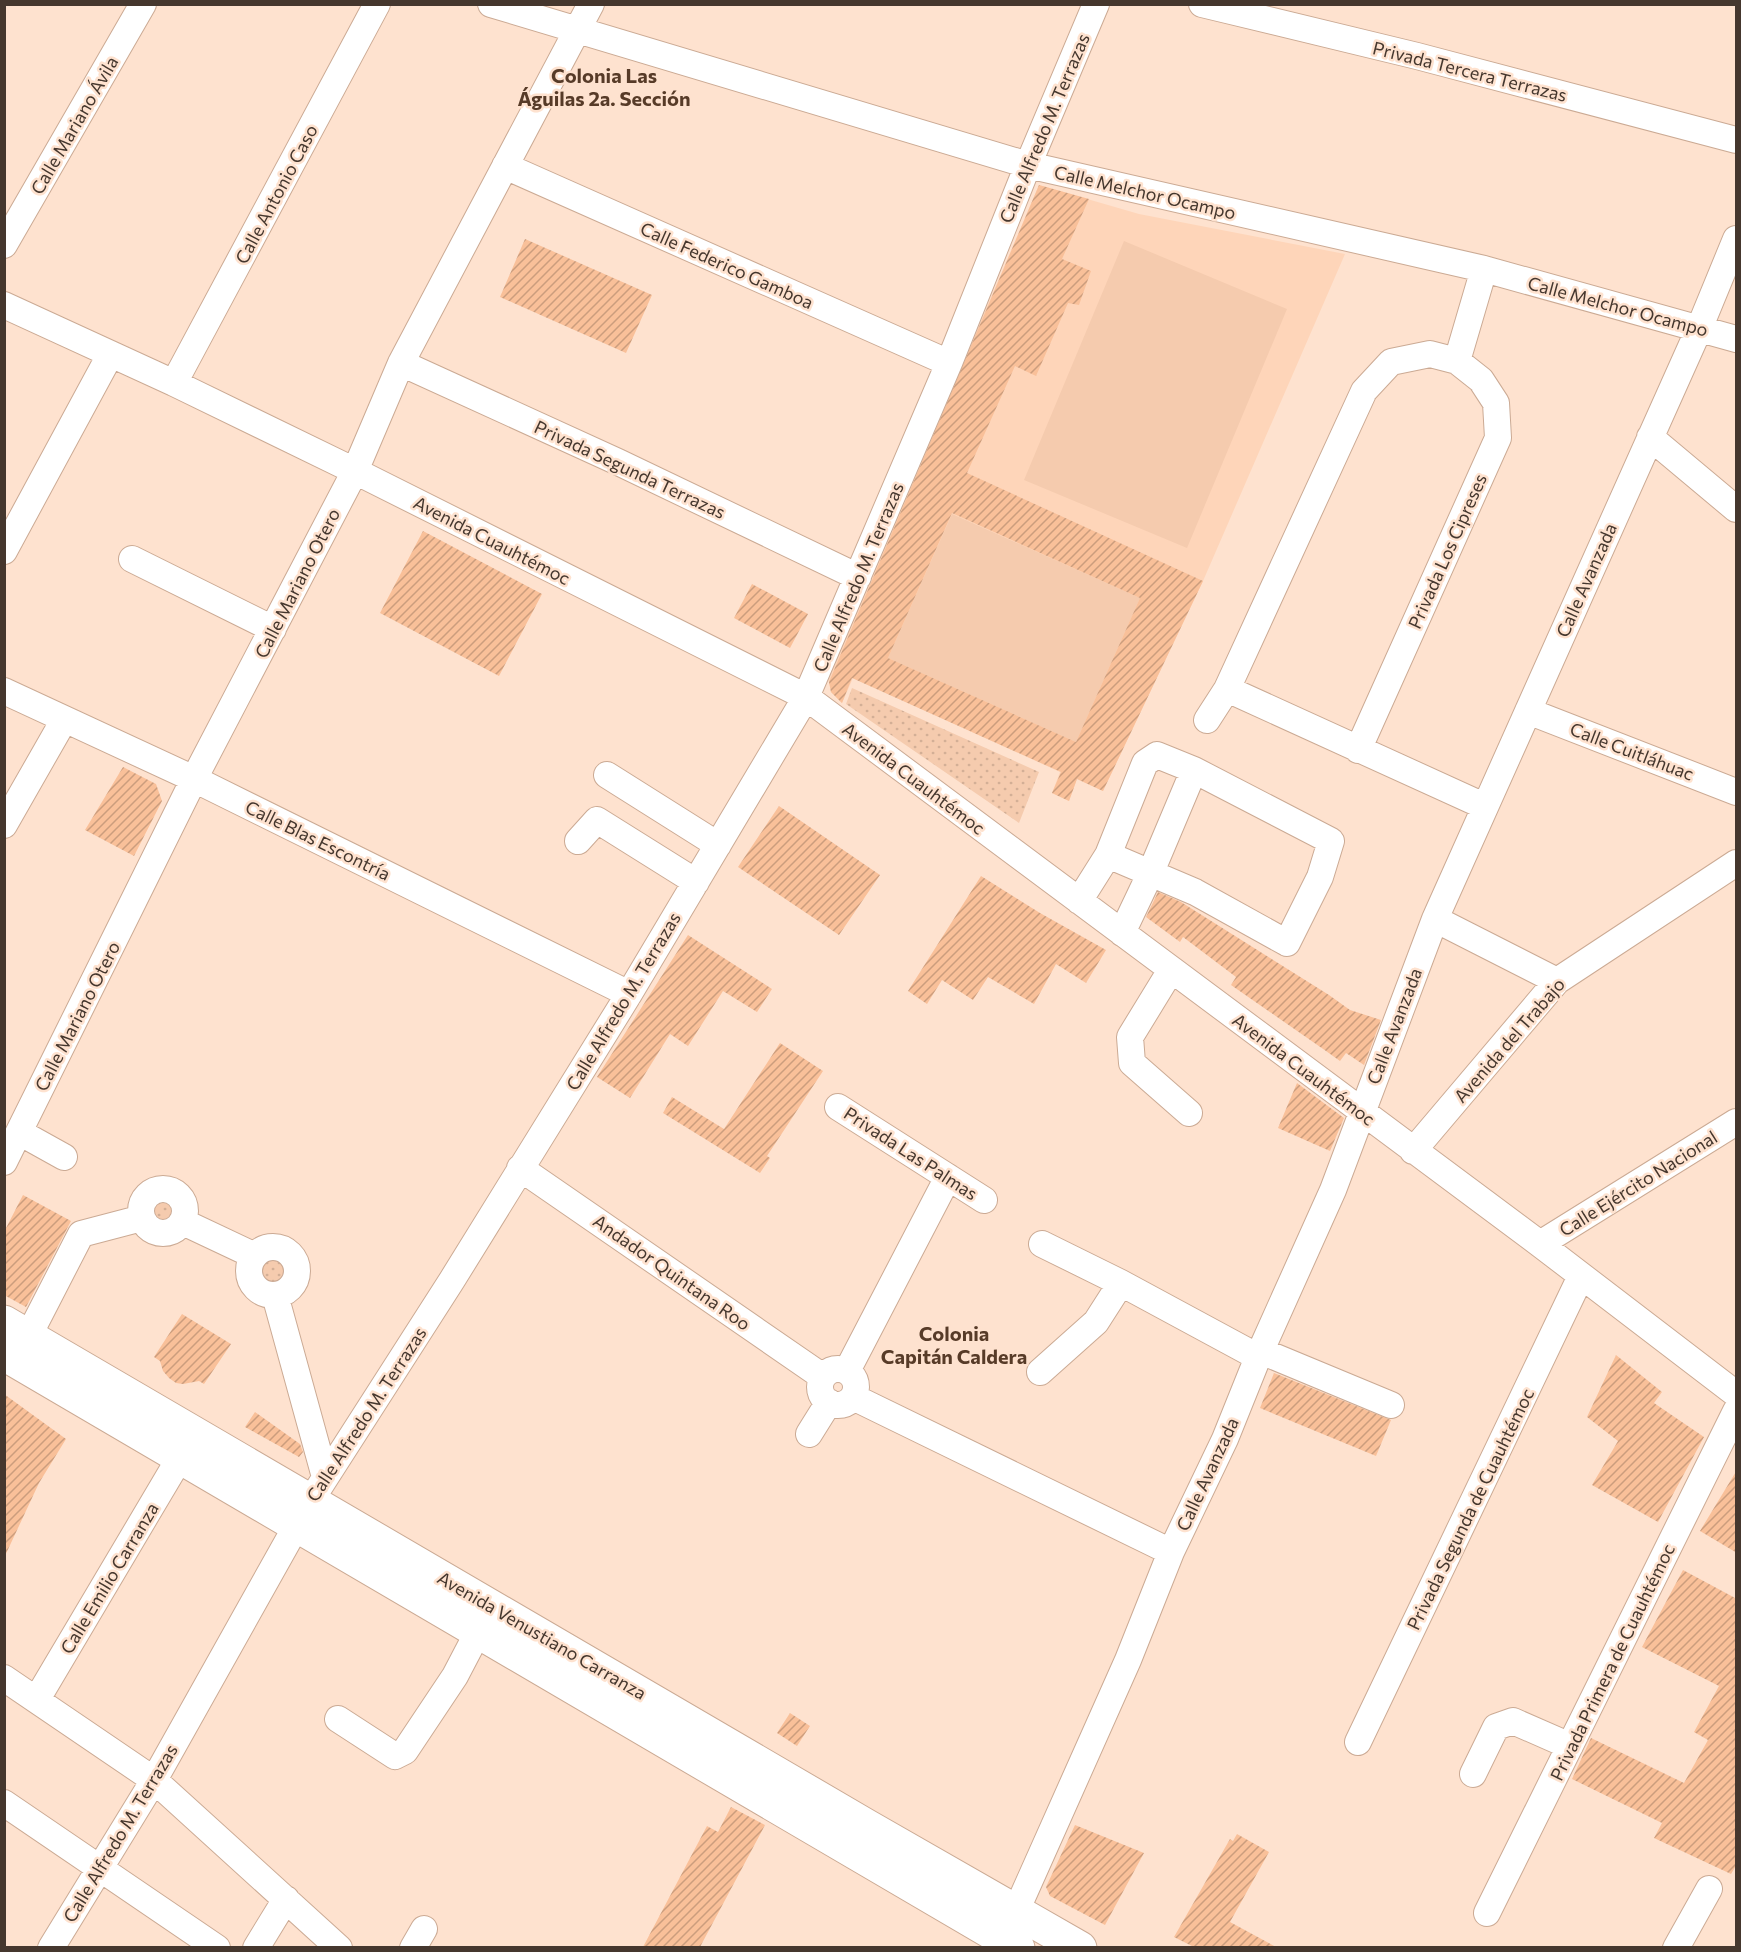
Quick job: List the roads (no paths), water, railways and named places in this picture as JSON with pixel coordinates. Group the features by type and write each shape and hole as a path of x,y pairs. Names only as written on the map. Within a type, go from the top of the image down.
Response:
{"main road":[{"name":"Avenida Venustiano Carranza","path":"13,1337 311,1500 1010,1936"},
{"name":"Avenida Venustiano Carranza","path":"13,1337 181,1456 311,1500 478,1632 1010,1936 1080,1947"}],"street":[{"name":"Calle Mariano Ávila","path":"4,245 143,4"},
{"name":"Calle Antonio Caso","path":"174,383 377,4"},
{"name":"Calle Melchor Ocampo","path":"490,4 1028,165 1484,269 1737,339"},
{"name":"Calle Mariano Otero","path":"4,1162 194,779 355,471 401,363 591,4"},
{"name":"Calle Alfredo M. Terrazas","path":"51,1947 154,1779 311,1500 452,1281 629,994 806,697 949,363 1028,165 1096,4"},
{"name":"Privada Tercera Terrazas","path":"1202,4 1417,56 1737,140"},
{"name":"Calle Federico Gamboa","path":"505,166 949,363"},
{"name":"Calle Avanzada","path":"1010,1936 1128,1660 1171,1552 1225,1439 1333,1190 1435,920 1484,806 1700,329 1737,239"},
{"path":"1457,361 1484,269"},
{"name":"Avenida Cuauhtémoc","path":"4,305 174,383 355,471 806,697 1581,1276 1730,1380"},
{"name":"Privada Los Cipreses","path":"1207,720 1227,689 1364,391 1391,362 1430,354 1457,361 1481,380 1496,402 1497,438 1358,750"},
{"path":"4,550 110,355"},
{"name":"Privada Segunda Terrazas","path":"401,363 618,462 858,577"},
{"path":"1650,437 1737,508"},
{"path":"132,559 273,629"},
{"path":"1227,689 1484,806"},
{"name":"Calle Blas Escontría","path":"4,691 194,779 629,994"},
{"name":"Calle Cuitláhuac","path":"1528,711 1737,792"},
{"path":"4,825 64,720"},
{"path":"1079,901 1108,855 1145,763 1157,755 1194,770 1331,841 1320,877 1287,943 1195,892 1108,855"},
{"path":"1122,933 1151,872 1194,770"},
{"path":"607,775 718,844"},
{"path":"578,841 597,820 696,882"},
{"name":"Avenida del Trabajo","path":"1413,1151 1557,981 1737,863"},
{"path":"1435,920 1557,981"},
{"path":"1171,969 1130,1037 1132,1063 1189,1113"},
{"name":"Privada Las Palmas","path":"838,1107 984,1200"},
{"name":"Calle Ejército Nacional","path":"1540,1244 1737,1122"},
{"path":"19,1132 64,1157"},
{"name":"Andador Quintana Roo","path":"520,1168 835,1374"},
{"path":"948,1177 835,1374 820,1384 824,1398 841,1400 1171,1552"},
{"path":"166,1188 173,1190 186,1208 183,1222 172,1232 165,1233 151,1229 142,1218 141,1210 146,1197 152,1192 166,1188"},
{"path":"13,1337 81,1234 142,1218"},
{"path":"183,1222 254,1255"},
{"path":"1042,1244 1260,1354 1391,1405"},
{"path":"275,1246 290,1252 297,1267 295,1282 283,1293 275,1295 259,1291 249,1279 248,1270 254,1255 267,1247 275,1246"},
{"name":"Privada Segunda de Cuauhtémoc","path":"1358,1742 1581,1276"},
{"path":"1040,1372 1096,1322 1121,1283"},
{"path":"275,1295 311,1500"},
{"path":"809,1434 841,1400"},
{"name":"Privada Primera de Cuauhtémoc","path":"1487,1913 1737,1411"},
{"name":"Calle Emilio Carranza","path":"37,1700 181,1456"},
{"path":"338,1719 395,1756 405,1751 455,1676 478,1632"},
{"path":"4,1678 154,1779 339,1947"},
{"path":"1473,1774 1496,1727 1513,1721 1570,1746"},
{"path":"4,1803 218,1947"},
{"path":"1676,1947 1708,1890"},
{"path":"256,1947 286,1899"}],"district":[{"name":"Colonia Las Águilas 2a. Sección","path":"604,86"},
{"name":"Colonia Capitán Caldera","path":"954,1344"}]}
